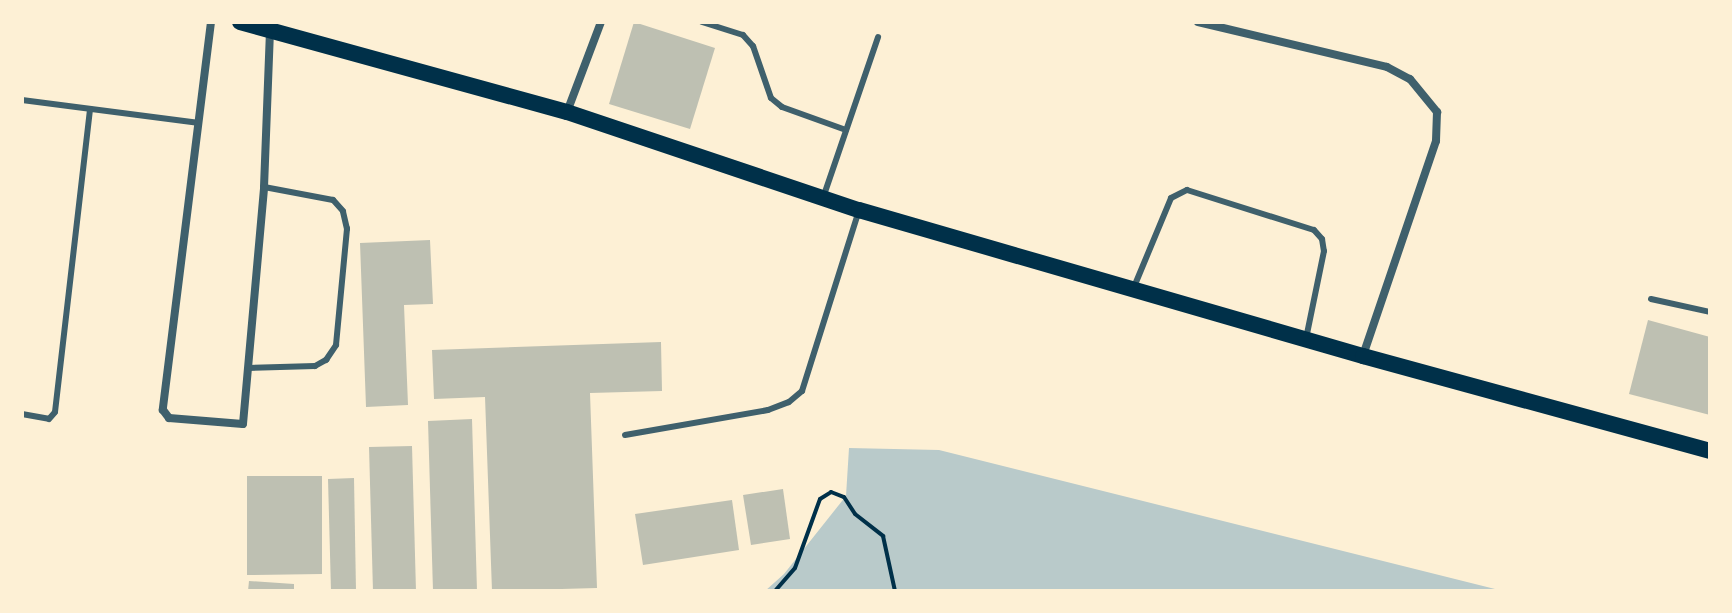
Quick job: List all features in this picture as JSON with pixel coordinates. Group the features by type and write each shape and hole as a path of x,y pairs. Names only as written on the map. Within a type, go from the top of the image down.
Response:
{"main road":[{"path":"240,22 271,26 567,112 859,210 1134,287 1363,356 1710,451"}],"street":[{"path":"211,22 163,410 169,418 243,424 264,187 271,26"},
{"path":"567,112 601,22"},
{"path":"1198,22 1387,67 1410,79 1437,112 1436,141 1363,356"}],"lane":[{"path":"702,22 743,35 753,46 771,98 782,107 846,130"},
{"path":"823,198 878,37"},
{"path":"22,100 198,123"},
{"path":"22,414 49,419 55,412 90,109"},
{"path":"248,368 315,366 326,360 336,345 347,229 343,211 333,200 264,187"},
{"path":"1134,287 1171,198 1187,190 1314,230 1322,239 1324,251 1306,339"},
{"path":"625,435 768,410 789,402 802,391 859,210"},
{"path":"1651,299 1710,312"}],"path":[{"path":"775,591 795,568 820,499 831,492 844,497 855,514 883,536 895,591"}],"shaded area":[{"path":"849,448 939,450 1503,591 765,591 784,574 846,496"}],"building":[{"path":"634,22 715,48 690,129 609,104"},
{"path":"430,240 433,304 404,305 408,405 366,407 360,243"},
{"path":"1648,320 1710,337 1710,415 1629,394"},
{"path":"661,342 662,391 590,393 597,588 492,591 485,397 434,399 432,350"},
{"path":"472,419 477,591 433,591 428,421"},
{"path":"412,446 416,591 373,591 369,447"},
{"path":"247,476 322,476 322,574 247,575"},
{"path":"354,478 356,591 331,591 328,479"},
{"path":"783,489 790,539 751,545 743,495"},
{"path":"732,500 739,550 643,565 635,514"},
{"path":"249,581 294,584 294,591 248,591"}]}
